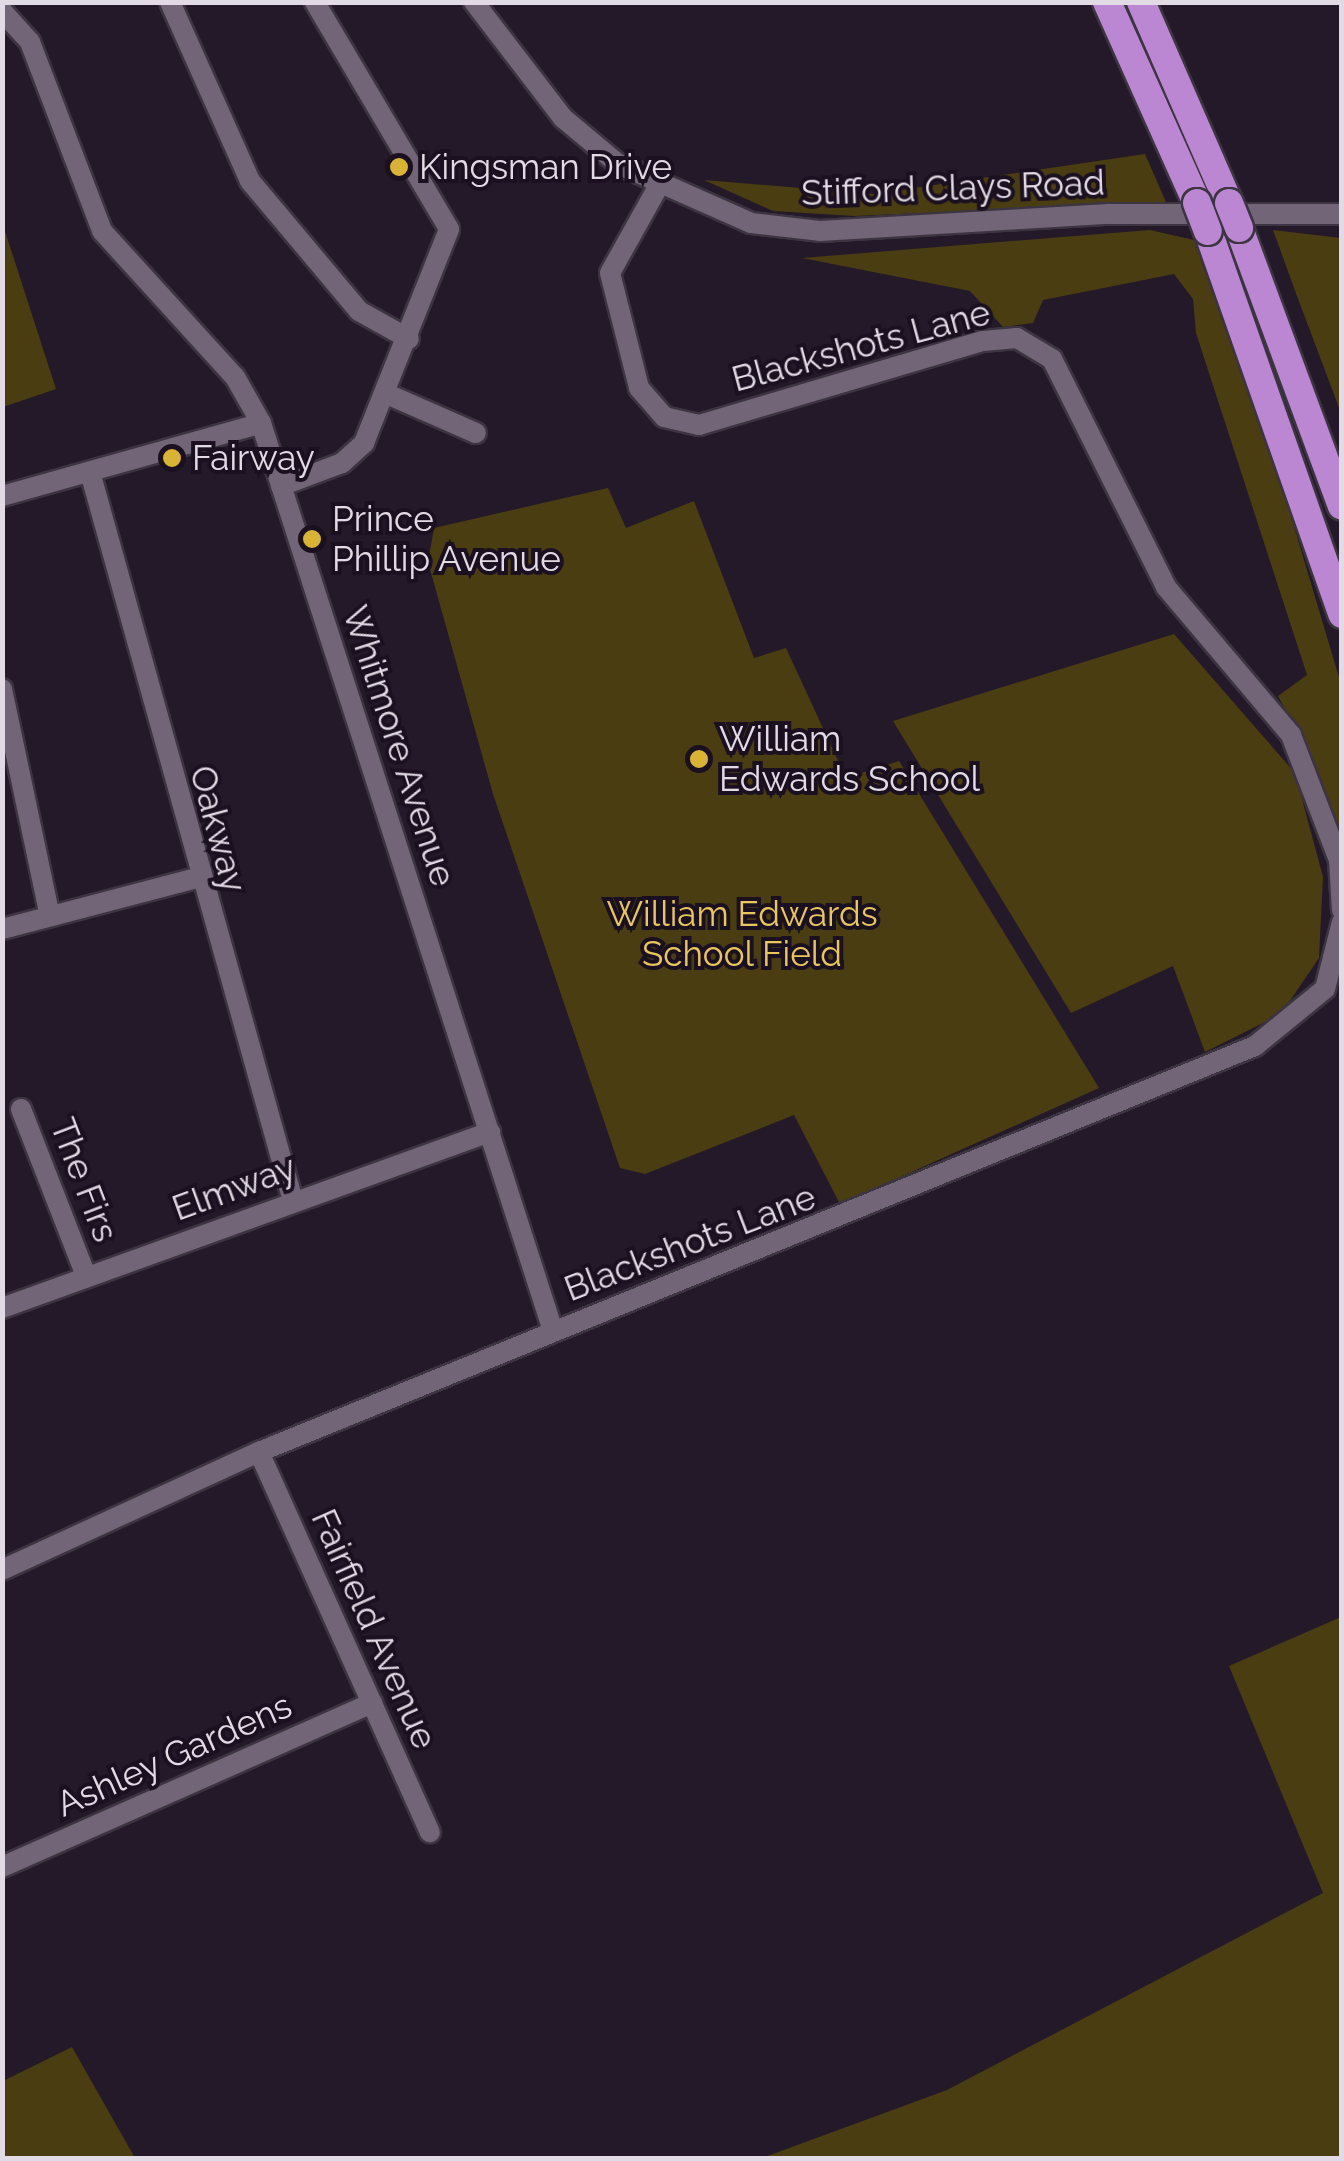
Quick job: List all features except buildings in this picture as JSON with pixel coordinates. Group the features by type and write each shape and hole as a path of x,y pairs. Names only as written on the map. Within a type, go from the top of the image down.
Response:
{"highway":[{"path":"1108,2 1208,230 1342,614"},
{"path":"1141,2 1234,215 1342,506"}],"street":[{"path":"170,2 250,181 359,311 409,338"},
{"name":"Stifford Clays Road","path":"474,2 563,118 658,187 752,223 820,231 1342,214"},
{"path":"282,486 354,455 387,394 444,252 447,217 320,4"},
{"name":"Whitmore Avenue","path":"2,11 30,42 102,231 235,377 261,424 553,1332"},
{"name":"Blackshots Lane","path":"658,187 610,273 640,388 664,417 699,425 983,341 1017,338 1052,359 1166,587 1291,735 1339,860 1342,910"},
{"path":"387,394 476,433"},
{"path":"2,496 261,424"},
{"name":"Oakway","path":"90,472 197,878 292,1201"},
{"path":"2,690 50,916"},
{"path":"2,930 197,878"},
{"name":"Blackshots Lane","path":"2,1570 259,1452 1255,1046 1325,989 1342,922"},
{"name":"The Firs","path":"21,1109 86,1276"},
{"name":"Elmway","path":"2,1308 490,1132"},
{"name":"Fairfield Avenue","path":"259,1452 430,1832"},
{"name":"Ashley Gardens","path":"2,1867 372,1703"}],"green space":[{"path":"1145,154 1166,202 854,216 773,211 704,180 873,194"},
{"path":"3,225 56,389 2,407"},
{"path":"1150,230 1194,240 1290,513 1341,684 1341,845 1321,778 1278,696 1307,675 1196,333 1193,299 1174,274 1043,300 1033,323 1003,327 970,291 802,258"},
{"path":"1273,230 1341,238 1341,413 1297,296"},
{"name":"William Edwards School Field","path":"608,488 626,528 694,501 754,658 786,648 846,778 899,761 1099,1088 840,1204 794,1115 645,1174 620,1168 493,794 428,562 434,528"},
{"path":"1174,634 1295,773 1323,877 1319,958 1281,1014 1205,1052 1173,966 1071,1013 893,721"},
{"path":"1341,1617 1341,2158 762,2158 947,2090 1323,1893 1229,1666"},
{"path":"72,2047 135,2158 3,2158 3,2081"}],"place":[{"name":"Kingsman Drive","path":"399,167"},
{"name":"Fairway","path":"172,458"},
{"name":"Prince Phillip Avenue","path":"312,539"},
{"name":"William Edwards School","path":"699,759"}]}
